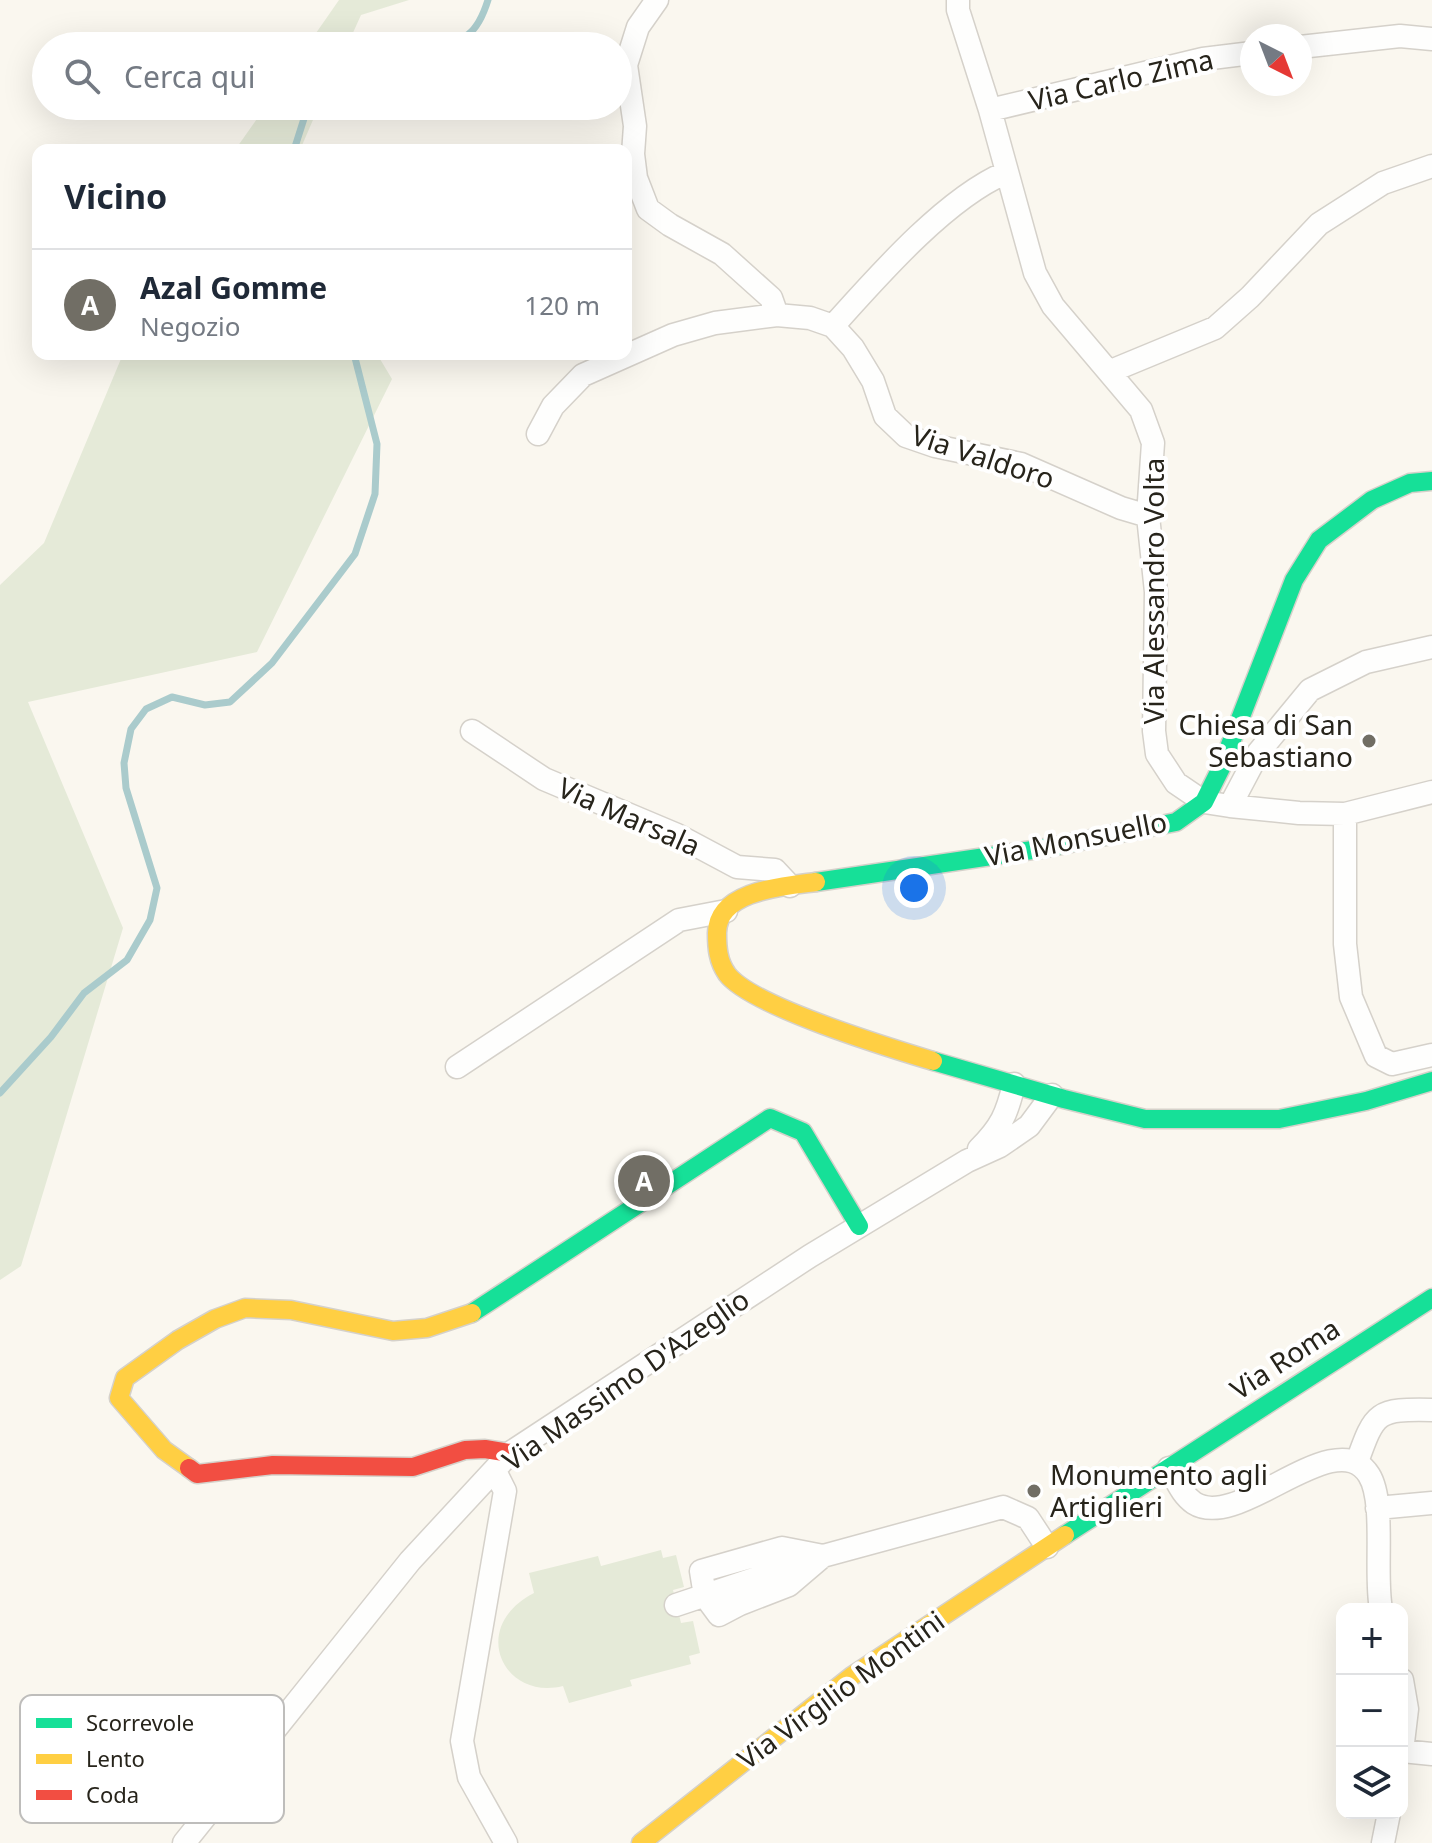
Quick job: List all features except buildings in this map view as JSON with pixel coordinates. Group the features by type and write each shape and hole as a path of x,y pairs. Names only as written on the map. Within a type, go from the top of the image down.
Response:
{"main road":[{"name":"Via Monsuello","path":"726,911 743,897 761,890 1046,848 1176,822 1204,802 1221,768 1294,580 1319,540 1372,500 1410,483 1432,481"},
{"path":"726,911 717,924 717,953 727,974 751,994 875,1044 1145,1119 1279,1119 1366,1101 1432,1081"},
{"path":"510,1453 465,1450 413,1467 273,1465 197,1474 164,1450 119,1398 125,1378 178,1340 215,1319 245,1308 291,1310 393,1331 427,1328 478,1311 770,1118 803,1132 859,1226"},
{"name":"Via Roma","path":"1169,1468 1432,1298"},
{"name":"Via Virgilio Montini","path":"641,1843 852,1676 1169,1468"}],"street":[{"path":"632,46 638,27 657,0"},
{"name":"Via Alessandro Volta","path":"958,0 958,10 990,110 1035,273 1053,306 1141,410 1153,443 1148,516 1156,592 1154,731 1157,754 1176,783 1204,802"},
{"path":"1312,46 1400,36 1432,39"},
{"name":"Via Carlo Zima","path":"990,110 1203,59 1240,54"},
{"path":"632,106 635,126 632,144"},
{"path":"632,162 648,209 722,254 771,298 777,315"},
{"path":"1111,371 1215,328 1250,297 1319,224 1383,183 1432,166"},
{"path":"632,353 673,335 715,323 777,315 810,318 833,326 936,221 980,184 1005,173"},
{"name":"Via Valdoro","path":"833,326 853,348 873,381 885,416 906,436 935,446 1021,464 1121,508 1148,516"},
{"path":"538,434 553,406 583,375 617,360"},
{"path":"1230,806 1258,753 1310,690 1366,662 1432,647"},
{"name":"Via Marsala","path":"472,731 544,779 677,835 737,867 775,870 790,886"},
{"path":"1204,802 1299,813 1354,811 1432,792"},
{"path":"1354,811 1345,944 1351,997 1376,1056 1392,1064 1432,1055"},
{"name":"Via Monsuello","path":"457,1067 679,920 726,911"},
{"name":"Via Massimo D'Azeglio","path":"967,1161 997,1130 1007,1110 1014,1084"},
{"name":"Via Massimo D'Azeglio","path":"284,1718 410,1561 510,1453 859,1226 967,1161 1000,1146 1029,1126 1052,1095"},
{"path":"1357,1462 1369,1428 1380,1416 1394,1409 1432,1410"},
{"path":"1169,1468 1184,1495 1197,1505 1222,1508 1333,1460 1357,1462 1369,1475 1377,1508 1380,1603"},
{"path":"495,1471 505,1491 462,1741 469,1777 506,1843"},
{"path":"1377,1508 1432,1503"},
{"path":"823,1556 782,1548 701,1571 705,1596 719,1615 789,1585 823,1556 1003,1507 1028,1518 1047,1547"},
{"path":"676,1605 705,1596"},
{"path":"1408,1752 1432,1754"},
{"path":"1383,1843 1388,1819"},
{"name":"Via Massimo D'Azeglio","path":"184,1843 200,1823"}],"green space":[{"path":"339,0 409,0 361,15 353,32 317,32"},
{"path":"256,120 313,120 303,144 239,144"},
{"path":"120,360 381,360 392,379 257,652 28,702 123,928 21,1266 0,1280 0,585 44,543"},
{"path":"661,1550 663,1558 676,1555 684,1587 673,1590 681,1623 693,1621 700,1653 689,1656 691,1664 630,1680 632,1686 569,1703 563,1686 542,1688 524,1683 510,1672 501,1658 498,1641 502,1624 514,1607 534,1593 529,1573 598,1556 601,1566"}],"waterway":[{"path":"470,32 488,0"},
{"path":"296,144 304,120"},
{"path":"0,1093 51,1037 84,993 127,960 150,920 157,888 126,788 124,763 131,729 146,709 172,697 205,705 230,702 272,663 355,554 375,494 377,444 356,360"}],"traffic: fast":[{"path":"816,882 1046,848 1176,822 1204,802 1221,768 1294,580 1319,540 1372,500 1410,483 1432,481"},
{"path":"933,1061 1145,1119 1279,1119 1366,1101 1432,1081"},
{"path":"472,1313 770,1118 803,1132 859,1226"},
{"path":"1065,1535 1432,1298"}],"traffic: slow":[{"path":"816,882 755,893 728,907 720,919 717,933 719,954 727,974 741,986 791,1012 933,1061"},
{"path":"189,1468 164,1450 119,1398 125,1378 178,1340 215,1319 245,1308 291,1310 393,1331 427,1328 472,1313"},
{"path":"641,1843 852,1676 1065,1535"}],"traffic: jam":[{"path":"189,1468 197,1474 273,1465 413,1467 465,1450 510,1453"}],"place":[{"name":"Chiesa di San Sebastiano","path":"1369,741"},
{"name":"Azal Gomme","path":"644,1181"},
{"name":"Monumento agli Artiglieri","path":"1034,1491"}]}
